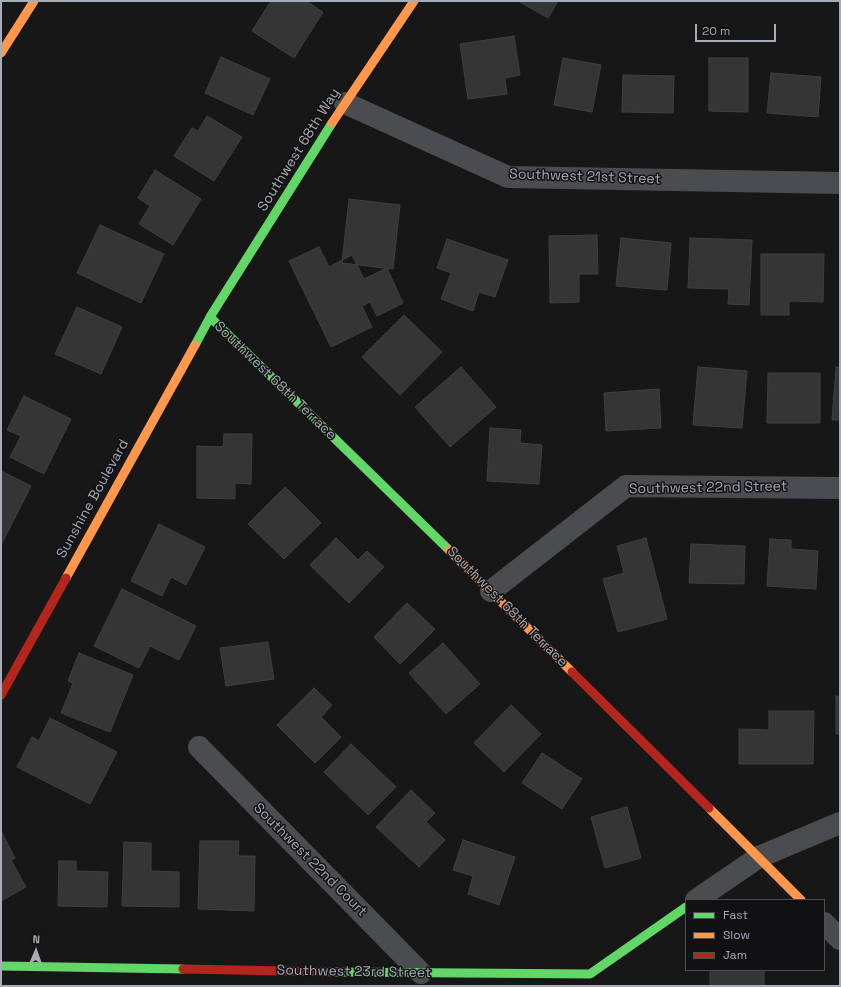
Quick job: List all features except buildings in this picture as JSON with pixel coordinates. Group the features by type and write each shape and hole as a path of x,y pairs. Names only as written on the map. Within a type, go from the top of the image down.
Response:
{"main road":[{"path":"1,53 34,1"},
{"name":"Southwest 68th Way","path":"210,317 345,103 414,1"},
{"name":"Southwest 68th Terrace","path":"210,317 491,591 800,899"},
{"name":"Sunshine Boulevard","path":"1,695 210,317"},
{"name":"Southwest 23rd Street","path":"1,966 421,973 590,980 685,908"}],"street":[{"name":"Southwest 21st Street","path":"345,103 508,177 840,183"},
{"name":"Southwest 22nd Street","path":"491,591 626,486 840,488"},
{"name":"Southwest 22nd Court","path":"199,748 421,973"},
{"path":"697,899 759,857 840,823"},
{"path":"825,924 840,939"}],"traffic: fast":[{"path":"195,345 210,317 332,123"},
{"path":"210,317 449,550"},
{"path":"337,972 590,974 685,908"},
{"path":"1,966 183,969"}],"traffic: slow":[{"path":"1,53 34,1"},
{"path":"332,123 414,1"},
{"path":"66,578 195,345"},
{"path":"449,550 572,672"},
{"path":"709,808 800,899"}],"traffic: jam":[{"path":"1,695 66,578"},
{"path":"572,672 709,808"},
{"path":"183,969 337,972"}]}
